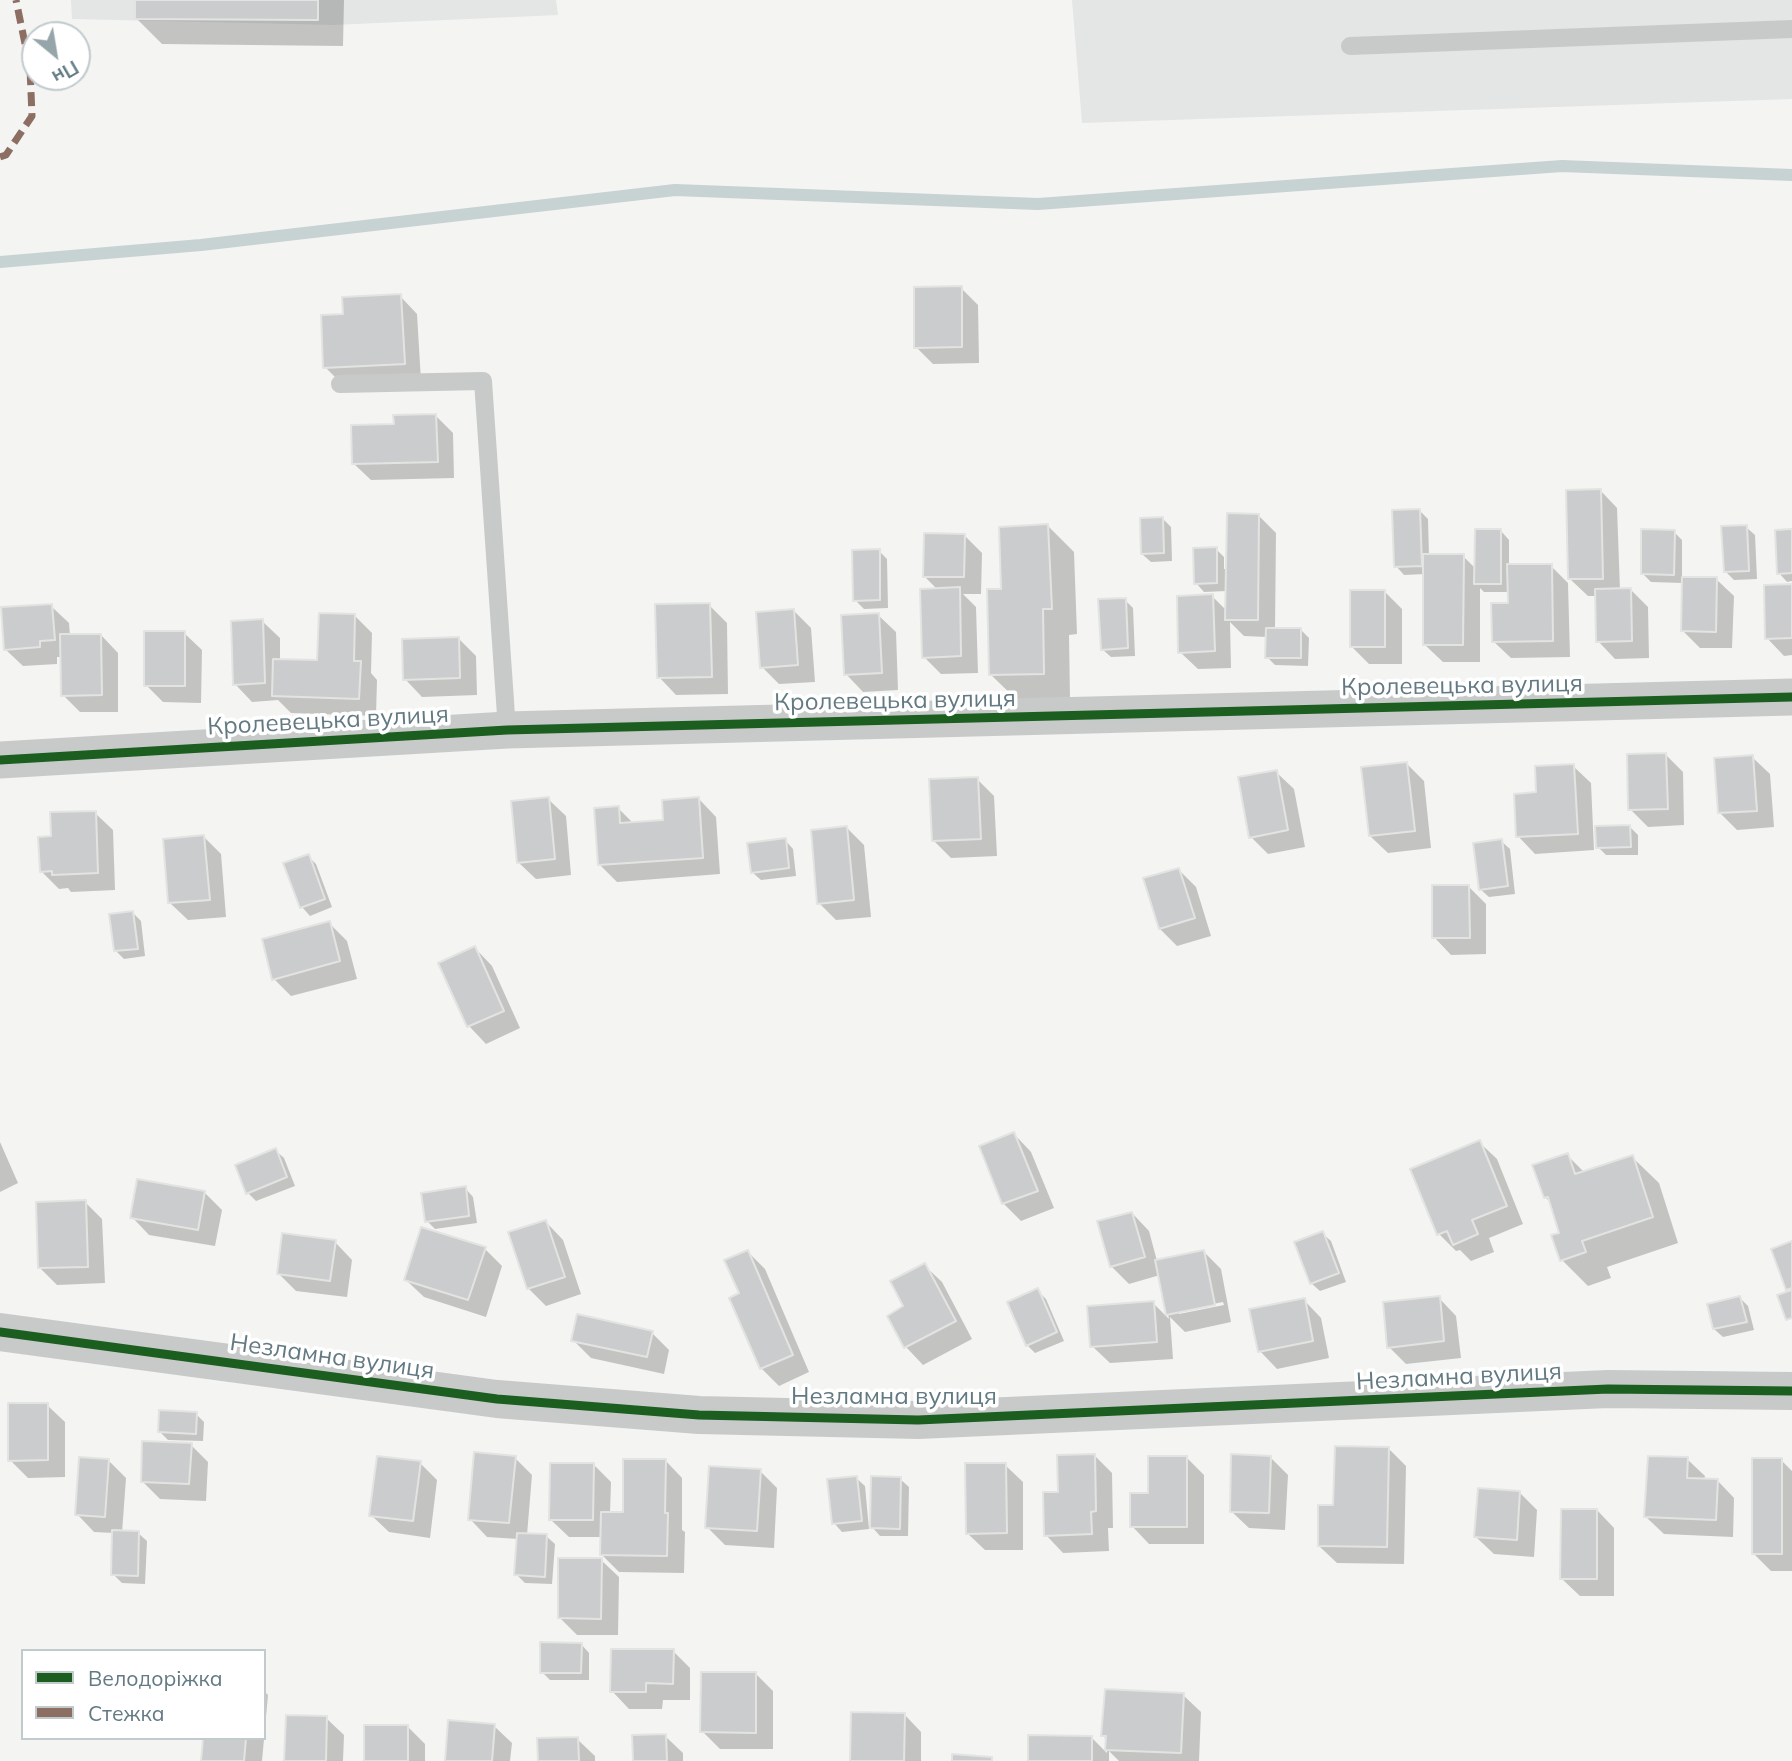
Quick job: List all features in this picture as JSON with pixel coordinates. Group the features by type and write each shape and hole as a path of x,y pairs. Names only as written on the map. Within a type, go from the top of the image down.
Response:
{"street":[{"name":"Кролевецька вулиця","path":"0,760 508,730 1792,697"},
{"name":"Незламна вулиця","path":"0,1332 497,1399 699,1415 918,1420 1608,1389 1792,1391"}],"lane":[{"path":"1350,46 1792,29"},
{"path":"340,384 483,381 508,730"}],"shaded area":[{"path":"71,0 556,0 558,15 333,25 72,19"},
{"path":"1072,0 1792,0 1792,99 1082,123"}],"building":[{"path":"135,0 318,0 318,20 135,19"},
{"path":"962,286 962,347 914,348 914,287"},
{"path":"401,294 405,364 323,368 321,315 343,314 342,297"},
{"path":"436,414 438,462 352,464 351,425 394,424 393,415"},
{"path":"1601,489 1603,579 1568,579 1566,490"},
{"path":"1420,509 1422,566 1394,567 1392,510"},
{"path":"1227,513 1259,514 1258,620 1225,620"},
{"path":"1163,517 1164,553 1141,554 1140,518"},
{"path":"1048,524 1052,609 1043,609 1044,674 989,675 987,589 1001,589 999,527"},
{"path":"1747,525 1749,571 1724,572 1721,526"},
{"path":"1475,529 1501,529 1501,584 1474,584"},
{"path":"1641,529 1675,530 1674,575 1641,574"},
{"path":"1792,529 1792,573 1777,574 1775,530"},
{"path":"924,533 965,534 964,577 923,577"},
{"path":"1217,547 1217,583 1194,584 1193,548"},
{"path":"880,549 880,600 853,601 852,550"},
{"path":"1423,554 1464,554 1463,645 1423,645"},
{"path":"1507,564 1552,564 1553,641 1492,642 1491,603 1508,603"},
{"path":"1682,577 1717,577 1716,632 1681,631"},
{"path":"1792,584 1792,638 1765,639 1764,585"},
{"path":"960,587 961,656 922,658 920,589"},
{"path":"1631,588 1632,641 1596,642 1595,589"},
{"path":"1350,590 1385,590 1385,647 1350,647"},
{"path":"1213,594 1215,651 1178,653 1177,596"},
{"path":"1126,598 1128,648 1101,650 1098,599"},
{"path":"710,603 712,677 657,678 655,604"},
{"path":"52,604 55,640 40,641 40,647 4,650 1,607"},
{"path":"794,609 798,665 760,668 756,612"},
{"path":"319,613 355,614 354,661 361,661 359,699 272,696 273,659 317,660"},
{"path":"879,613 882,673 844,675 841,615"},
{"path":"263,619 265,683 233,685 231,621"},
{"path":"1266,628 1301,628 1301,658 1265,658"},
{"path":"144,631 185,631 185,686 144,686"},
{"path":"60,634 101,634 102,695 61,696"},
{"path":"459,637 460,678 403,680 402,639"},
{"path":"1666,753 1668,809 1628,810 1627,754"},
{"path":"1753,755 1757,811 1718,813 1714,758"},
{"path":"1407,762 1415,831 1369,836 1361,767"},
{"path":"1574,764 1578,834 1516,837 1514,794 1536,792 1535,766"},
{"path":"1277,770 1288,830 1249,838 1238,777"},
{"path":"978,777 981,839 932,841 929,779"},
{"path":"549,797 555,859 517,863 511,801"},
{"path":"699,797 703,858 598,865 594,808 619,806 620,823 663,820 662,800"},
{"path":"96,811 98,873 52,875 52,871 40,872 38,837 51,836 50,812"},
{"path":"1630,825 1631,847 1596,848 1595,826"},
{"path":"847,826 854,900 817,904 811,830"},
{"path":"204,835 210,900 168,903 163,839"},
{"path":"786,838 789,868 751,873 747,843"},
{"path":"1502,839 1508,886 1479,890 1473,843"},
{"path":"309,854 325,899 300,908 283,863"},
{"path":"1179,868 1195,918 1159,929 1143,878"},
{"path":"1432,885 1469,885 1470,938 1432,938"},
{"path":"133,911 138,949 114,951 109,914"},
{"path":"330,921 340,961 272,980 262,939"},
{"path":"475,946 504,1011 467,1027 438,963"},
{"path":"1014,1132 1038,1191 1002,1204 979,1146"},
{"path":"1480,1140 1507,1206 1472,1220 1478,1234 1453,1245 1447,1231 1437,1235 1410,1169"},
{"path":"276,1148 287,1177 246,1194 235,1165"},
{"path":"1568,1153 1575,1174 1633,1155 1653,1217 1582,1241 1586,1252 1560,1261 1551,1235 1559,1233 1548,1197 1544,1198 1532,1165"},
{"path":"137,1179 205,1191 198,1230 130,1218"},
{"path":"466,1186 469,1216 425,1222 421,1193"},
{"path":"86,1200 88,1267 38,1268 36,1202"},
{"path":"1132,1212 1145,1257 1110,1267 1097,1221"},
{"path":"546,1220 565,1277 527,1289 508,1232"},
{"path":"421,1227 486,1247 468,1300 404,1280"},
{"path":"1323,1231 1339,1273 1310,1284 1294,1242"},
{"path":"282,1233 336,1240 330,1281 277,1274"},
{"path":"1792,1241 1792,1288 1786,1290 1771,1249"},
{"path":"748,1250 793,1355 760,1369 729,1298 739,1293 724,1260"},
{"path":"1204,1250 1215,1305 1166,1315 1155,1260"},
{"path":"925,1263 956,1321 904,1348 887,1316 903,1306 890,1281"},
{"path":"1038,1288 1057,1332 1026,1346 1007,1302"},
{"path":"1792,1290 1792,1318 1786,1320 1777,1295"},
{"path":"1440,1296 1444,1341 1387,1348 1383,1302"},
{"path":"1740,1296 1747,1322 1713,1329 1707,1304"},
{"path":"1305,1298 1313,1341 1258,1352 1249,1309"},
{"path":"1154,1301 1157,1342 1090,1347 1087,1306"},
{"path":"577,1314 653,1331 647,1357 571,1341"},
{"path":"8,1403 48,1403 48,1460 8,1461"},
{"path":"159,1410 197,1412 196,1434 158,1432"},
{"path":"142,1441 192,1443 189,1484 141,1482"},
{"path":"1335,1446 1389,1447 1387,1547 1318,1546 1318,1505 1333,1505"},
{"path":"474,1452 516,1456 509,1523 468,1520"},
{"path":"1095,1454 1096,1511 1091,1512 1092,1534 1044,1536 1043,1492 1058,1492 1057,1455"},
{"path":"1231,1454 1271,1456 1269,1513 1230,1512"},
{"path":"377,1456 421,1461 413,1521 369,1516"},
{"path":"1148,1456 1187,1456 1187,1527 1130,1527 1130,1493 1148,1493"},
{"path":"1648,1456 1688,1457 1687,1478 1718,1479 1716,1520 1644,1517"},
{"path":"79,1457 109,1459 105,1517 75,1515"},
{"path":"1752,1458 1782,1458 1782,1554 1752,1554"},
{"path":"623,1459 666,1459 667,1556 600,1555 601,1512 623,1512"},
{"path":"550,1463 594,1463 593,1520 549,1520"},
{"path":"965,1463 1006,1463 1007,1533 966,1534"},
{"path":"709,1466 761,1469 757,1531 705,1528"},
{"path":"857,1476 862,1521 832,1524 827,1479"},
{"path":"871,1476 901,1477 900,1529 870,1528"},
{"path":"1478,1488 1520,1491 1517,1540 1474,1537"},
{"path":"1561,1509 1597,1509 1597,1579 1560,1579"},
{"path":"112,1530 139,1531 138,1576 111,1575"},
{"path":"517,1533 547,1534 545,1577 514,1575"},
{"path":"558,1558 602,1558 601,1619 558,1618"},
{"path":"540,1642 582,1643 581,1673 540,1673"},
{"path":"611,1649 674,1649 673,1684 646,1683 646,1692 610,1692"},
{"path":"701,1672 756,1672 756,1733 700,1732"},
{"path":"1105,1689 1184,1693 1181,1753 1105,1750 1106,1736 1101,1736"},
{"path":"851,1712 905,1713 904,1761 850,1761"},
{"path":"286,1715 327,1716 326,1761 284,1761"},
{"path":"448,1720 495,1724 492,1761 445,1761"},
{"path":"364,1725 408,1725 408,1761 364,1761"},
{"path":"666,1734 667,1761 633,1761 632,1735"},
{"path":"1028,1735 1092,1736 1092,1761 1028,1761"},
{"path":"578,1737 579,1761 538,1761 537,1738"},
{"path":"203,1740 246,1740 244,1761 201,1761"},
{"path":"952,1754 992,1757 992,1761 952,1761"}],"waterway":[{"path":"0,262 201,245 675,190 1038,204 1562,166 1792,175"}],"marked path":[{"path":"0,157 6,155 32,116 30,68 16,0"}],"cycle path":[{"path":"0,760 507,730 1792,697"},
{"path":"0,1332 497,1399 699,1415 918,1420 1608,1389 1792,1391"}]}
